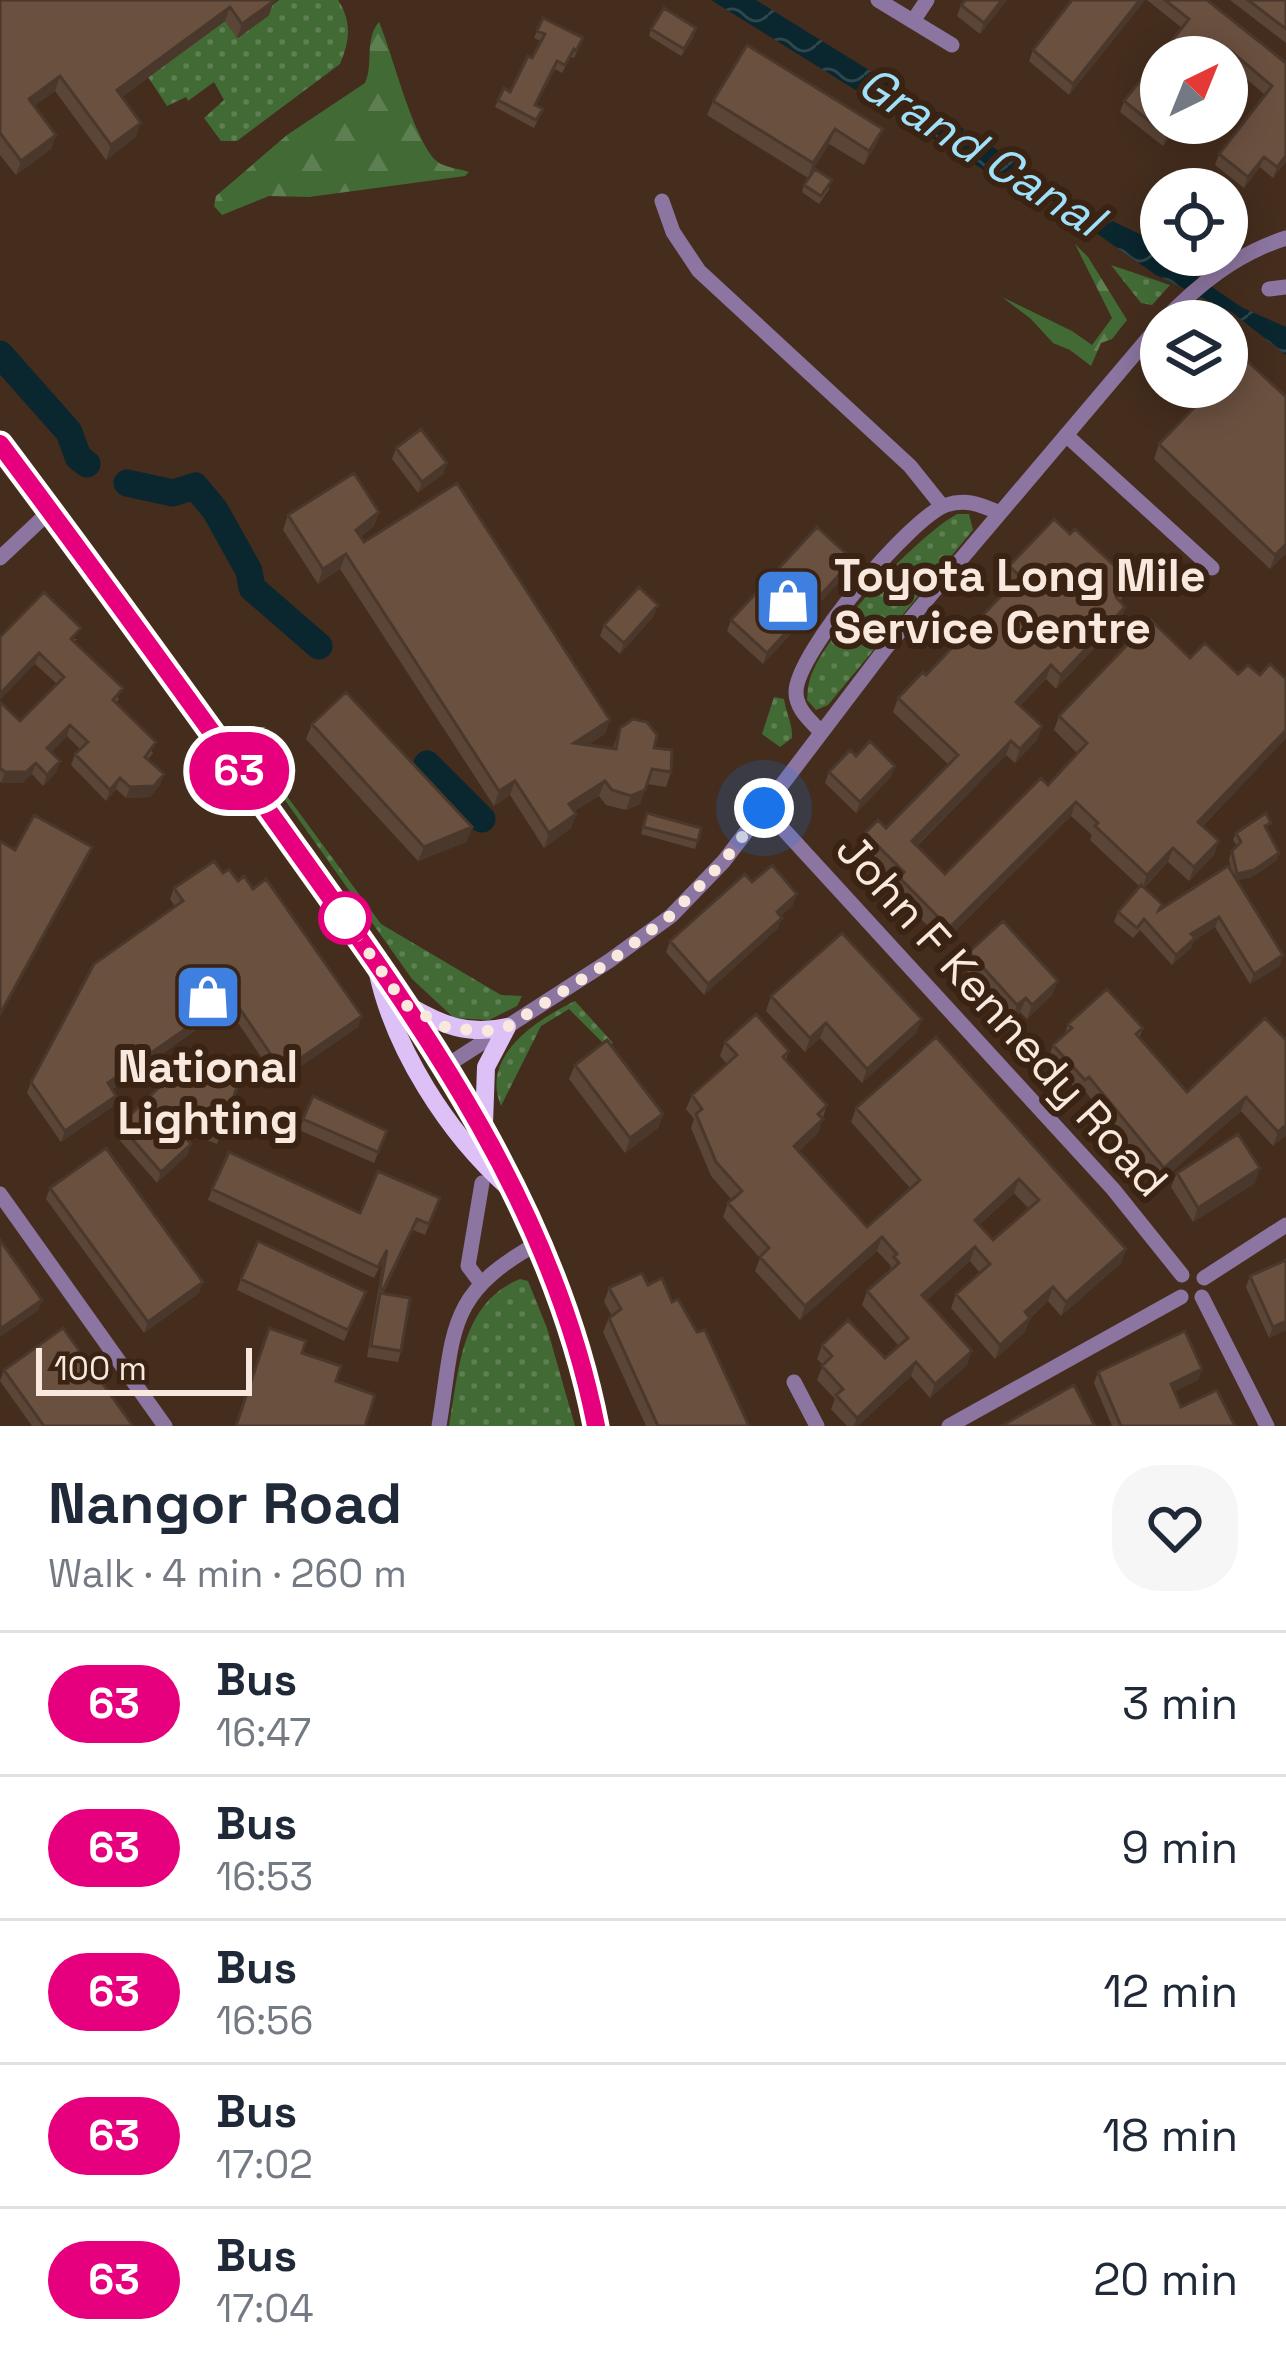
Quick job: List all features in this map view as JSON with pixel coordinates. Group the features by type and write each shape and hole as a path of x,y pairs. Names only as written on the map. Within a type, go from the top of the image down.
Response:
{"main road":[{"path":"0,444 375,959 446,1066 540,1242 576,1343 596,1426"},
{"path":"375,959 382,994 420,1082 488,1169 521,1199"},
{"path":"404,1004 447,1028 487,1031 507,1027"},
{"path":"484,1133 485,1067 507,1027"}],"street":[{"path":"878,0 952,44"},
{"path":"913,20 927,0"},
{"path":"662,201 673,232 699,271 910,466 942,506"},
{"path":"1184,300 1231,262 1286,238"},
{"path":"446,1066 609,962 670,916 724,861 820,731 1140,348"},
{"path":"1066,435 1212,568"},
{"path":"820,731 799,706 796,691 800,673 836,614 908,534 942,506 969,500 1000,513"},
{"path":"0,558 50,511"},
{"name":"John F Kennedy Road","path":"764,808 1113,1189 1182,1275"},
{"path":"480,1282 467,1266 482,1183"},
{"path":"0,1194 165,1426"},
{"path":"1204,1278 1286,1225"},
{"path":"439,1426 455,1332 465,1303 480,1282 540,1242"},
{"path":"949,1426 1181,1298 1202,1297 1204,1278 1193,1271 1182,1275 1176,1286 1181,1298"},
{"path":"1202,1297 1267,1426"},
{"path":"794,1382 817,1426"}],"green space":[{"path":"279,0 338,0 348,31 340,64 237,141 221,141 204,118 224,100 214,82 188,101 186,97 167,106 148,77 225,21 238,38 268,16 265,11"},
{"path":"379,22 432,156 441,164 469,172 309,197 269,196 222,215 214,206 216,196 287,135 365,83 372,36"},
{"path":"1075,244 1127,320 1112,339 1101,343 1091,366 1053,343 1002,297 1092,345 1112,318"},
{"path":"1111,265 1170,285 1156,300 1140,302"},
{"path":"957,514 969,514 973,530 828,705 816,710 807,700 808,685 830,641 895,565"},
{"path":"774,697 784,699 791,728 792,738 780,747 762,734"},
{"path":"256,754 381,924 501,995 522,996 517,1006 489,1020 454,1018 412,979"},
{"path":"575,1001 613,1043 607,1047 569,1009 541,1026 501,1106 498,1071 505,1056 529,1029"},
{"path":"520,1279 528,1281 547,1328 575,1426 449,1426 460,1362 474,1322 485,1304"}],"water":[{"name":"Grand Canal","path":"711,0 756,0 1038,175 1101,220 1140,234 1140,264 1093,231 1092,225 1034,190 1024,195"},
{"path":"1158,276 1196,276 1231,300 1207,300"},
{"path":"1248,310 1286,327 1286,355 1248,325"}],"building":[{"path":"0,0 274,1 242,24 230,7 117,90 141,123 111,145 60,76 29,99 56,135 21,161 0,133"},
{"path":"966,0 1002,0 984,23 961,5"},
{"path":"1072,0 1140,0 1073,84 1033,50"},
{"path":"1165,0 1207,0 1286,63 1286,156 1277,167 1264,157 1248,177 1248,168 1237,168 1219,154 1227,144 1248,144 1248,117 1272,86 1248,66 1248,36 1176,36 1189,19"},
{"path":"1248,0 1286,0 1286,29"},
{"path":"664,8 696,28 684,49 651,29"},
{"path":"543,18 583,38 565,65 557,61 535,105 543,109 536,120 498,100 504,88 510,92 528,56 532,58 545,34 537,31"},
{"path":"747,45 883,129 869,151 835,129 813,163 713,101"},
{"path":"1140,81 1140,114 1124,101"},
{"path":"815,169 832,180 821,196 804,185"},
{"path":"1248,362 1286,397 1286,544 1275,555 1159,444 1194,408 1248,408"},
{"path":"421,429 447,463 422,482 396,448"},
{"path":"354,473 379,512 356,530 364,542 457,483 610,720 574,743 616,749 620,728 633,719 647,722 657,735 654,748 672,750 671,772 652,769 645,790 631,796 612,790 605,781 569,804 576,814 549,833 515,781 499,791 346,554 323,569 288,515"},
{"path":"1054,519 1070,534 1075,529 1120,571 1116,575 1127,586 1116,597 1125,607 1061,675 1051,665 1016,702 1042,726 1020,749 1011,741 912,841 945,874 1041,778 1048,785 1087,743 1059,716 1151,620 1190,658 1205,643 1238,674 1248,665 1260,675 1270,664 1286,679 1286,730 1198,822 1219,841 1194,867 1173,848 1147,875 1076,802 949,928 899,877 904,872 865,833 878,820 886,828 958,755 898,698 1020,576 1009,566"},
{"name":"Toyota Long Mile Service Centre","path":"817,527 853,560 767,653 731,620"},
{"path":"639,587 658,605 624,643 604,625"},
{"path":"44,592 81,628 71,639 123,688 113,700 156,742 145,757 164,774 154,786 130,787 120,778 110,790 75,754 88,742 70,725 47,748 60,761 47,775 36,763 26,772 0,768 0,702 20,721 64,677 39,653 0,694 0,637"},
{"path":"346,692 472,827 424,847 312,724"},
{"path":"870,741 895,766 860,802 829,772 850,750 856,756"},
{"path":"647,813 701,828 698,841 643,827"},
{"path":"1266,813 1271,823 1265,826 1279,853 1254,870 1237,874 1232,851 1241,842 1236,833"},
{"path":"34,815 92,847 0,1014 0,841 15,850"},
{"name":"National Lighting","path":"214,861 238,881 244,876 253,889 266,879 362,1016 282,1071 240,1009 226,1019 217,1007 108,1083 116,1096 65,1131 31,1082 94,964 183,901 174,888"},
{"path":"772,865 797,894 777,912 782,918 708,984 670,941 745,874 752,882"},
{"path":"1228,866 1283,955 1254,974 1219,917 1191,934 1195,938 1176,955 1144,919 1137,928 1118,912 1141,885 1162,904 1159,910"},
{"path":"1003,921 1058,981 1032,1005 1026,998 1017,1005 969,952"},
{"path":"842,933 922,1019 867,1069 826,1023 810,1038 771,996"},
{"path":"1107,989 1143,1028 1136,1034 1187,1092 1265,1018 1286,1040 1286,1125 1278,1132 1246,1097 1164,1168 1089,1077 1085,1080 1053,1045 1072,1028 1068,1024"},
{"path":"756,1014 789,1051 783,1057 827,1105 818,1114 823,1119 794,1146 867,1227 920,1180 856,1108 936,1037 1126,1249 1066,1302 1053,1287 1025,1312 1030,1318 1000,1345 956,1294 990,1264 975,1247 922,1295 972,1351 935,1384 916,1362 857,1418 836,1395 843,1389 822,1366 832,1356 822,1345 848,1320 885,1358 908,1338 867,1291 899,1263 897,1254 882,1237 805,1306 760,1257 769,1248 728,1203 742,1191 716,1162 696,1114 702,1109 692,1095 737,1055 725,1042","holes":["1019,1179 1039,1200 993,1240 975,1220"]},
{"path":"607,1040 663,1114 630,1138 575,1065"},
{"path":"183,1064 238,1084 221,1133 162,1110 191,1144 161,1172 120,1125"},
{"path":"313,1096 387,1131 378,1152 303,1119"},
{"path":"1238,1134 1260,1168 1198,1208 1177,1173"},
{"path":"106,1148 203,1282 148,1322 50,1188"},
{"path":"229,1152 360,1213 378,1171 440,1198 429,1224 417,1219 383,1290 387,1250 378,1267 212,1189"},
{"path":"0,1240 42,1300 0,1329"},
{"path":"258,1241 366,1292 348,1330 241,1279"},
{"path":"1286,1260 1286,1321 1273,1327 1250,1276"},
{"path":"642,1273 648,1285 662,1278 672,1302 678,1299 697,1332 705,1330 749,1426 658,1426 609,1318 621,1309 609,1288"},
{"path":"380,1293 410,1298 401,1351 371,1346"},
{"path":"63,1328 133,1426 44,1426 4,1370"},
{"path":"269,1328 306,1341 302,1353 341,1366 336,1381 375,1395 365,1426 236,1426"},
{"path":"1185,1331 1202,1369 1171,1384 1181,1407 1217,1390 1235,1426 1121,1426 1098,1372"},
{"path":"1074,1385 1095,1426 1001,1426"}],"waterway":[{"path":"0,354 69,432 78,457 87,464"},
{"path":"127,483 173,493 195,486 215,510 249,571 252,588 319,646"},
{"path":"427,764 482,819"}],"bus line":[{"name":"63","path":"0,444 375,959 446,1066 540,1242 576,1343 596,1426"}],"place":[{"name":"Toyota Long Mile Service Centre","path":"788,601"},
{"name":"National Lighting","path":"208,997"}],"route":[{"path":"345,918 404,1004 447,1028 487,1031 507,1027 609,962 670,916 724,861 764,808"}]}
